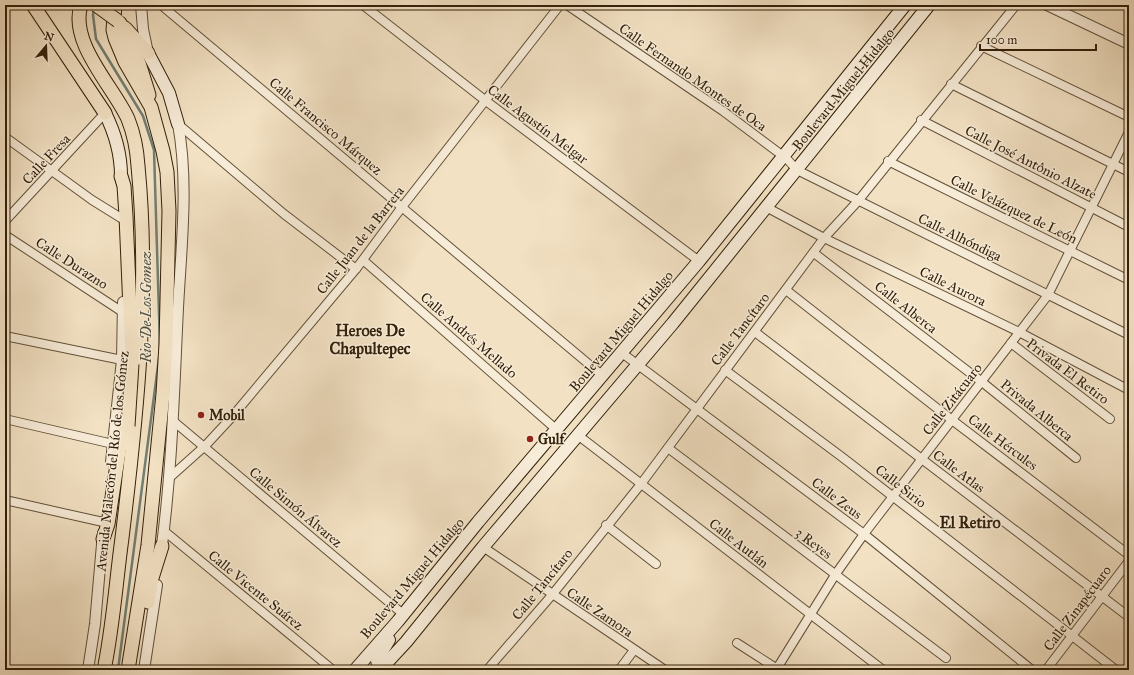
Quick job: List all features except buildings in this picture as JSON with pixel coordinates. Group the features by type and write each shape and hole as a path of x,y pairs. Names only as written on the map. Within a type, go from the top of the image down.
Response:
{"main road":[{"path":"33,5 105,113"},
{"name":"Avenida Malecón del Río de los Gómez","path":"81,5 80,24 83,40 128,119 136,150 141,194 143,244 140,344 136,410 104,670"},
{"path":"96,5 131,33 148,53 170,93 178,124"},
{"path":"115,5 113,30 115,38 125,62 152,107"},
{"name":"Boulevard Miguel Hidalgo","path":"354,670 401,618 478,522 699,262 905,5"},
{"name":"Boulevard Miguel Hidalgo","path":"379,670 406,642 483,547 638,365 929,5"},
{"path":"119,22 144,77 152,107 166,172 169,211 166,344 148,545 129,668"},
{"name":"Avenida Malecón del Río de los Gómez","path":"105,113 112,126 120,152 121,176"},
{"path":"111,620 108,600 110,576 128,426 126,216 124,186 121,176"},
{"path":"103,539 108,524 125,413 140,344"},
{"path":"129,668 143,623 152,578 162,546"},
{"path":"379,670 377,660 401,618"}],"street":[{"path":"141,5 143,30 148,53"},
{"name":"Calle Francisco Márquez","path":"161,5 603,376"},
{"name":"Calle Agustín Melgar","path":"363,5 486,101 699,262"},
{"name":"Calle Juan de la Barrera","path":"168,479 205,446 231,418 356,269 402,207 560,5"},
{"name":"Calle Fernando Montes de Oca","path":"567,5 723,112 784,156"},
{"name":"Calle Tancítaro","path":"487,670 552,595 606,525 641,484 824,238 858,201 921,120 1016,5"},
{"path":"1047,5 1129,44"},
{"path":"981,46 1129,117"},
{"path":"951,84 1129,172"},
{"name":"Calle Fresa","path":"5,221 53,171 105,113"},
{"name":"Calle José Antônio Alzate","path":"921,120 1129,226"},
{"path":"178,124 284,214 356,269"},
{"path":"144,670 162,546 172,420 183,177 182,145 178,124"},
{"name":"Calle Zitácuaro","path":"777,670 835,575 864,534 1048,294 1129,132"},
{"path":"5,137 92,200 121,218"},
{"name":"Calle Alhóndiga","path":"784,156 797,170 1129,335"},
{"name":"Calle Velázquez de León","path":"888,161 1129,280"},
{"name":"Avenida Malecón del Río de los Gómez","path":"88,670 95,624 103,539 102,522 127,362 124,313 121,176"},
{"name":"Calle Aurora","path":"766,207 824,238 1019,332 1129,390"},
{"name":"Calle Durazno","path":"5,235 124,313"},
{"name":"Calle Alberca","path":"814,253 982,382"},
{"name":"Calle Andrés Mellado","path":"363,260 557,430"},
{"name":"Calle Hércules","path":"786,290 952,420 1129,555"},
{"name":"Calle Atlas","path":"755,332 1129,617"},
{"path":"5,336 127,362"},
{"name":"Privada El Retiro","path":"1011,343 1110,419"},
{"name":"Calle Zeus","path":"622,353 864,534 1032,670"},
{"name":"Calle Sirio","path":"725,370 893,496 1116,670"},
{"name":"Privada Alberca","path":"982,382 1076,458"},
{"path":"5,419 114,444"},
{"name":"Calle Simón Álvarez","path":"172,420 205,446 401,618"},
{"name":"Calle Autlán","path":"579,436 883,670"},
{"name":"3 Reyes","path":"668,448 946,658"},
{"path":"5,500 102,522"},
{"path":"606,525 656,564"},
{"name":"Calle Vicente Suárez","path":"163,530 333,670"},
{"name":"Calle Zamora","path":"483,547 664,670"},
{"name":"Calle Zinapécuaro","path":"1046,670 1129,561"},
{"path":"737,643 777,670"},
{"path":"619,670 634,650"}],"waterway":[{"name":"Rio De Los Gomez","path":"94,9 93,15 96,39 143,116 154,150 160,347"},
{"name":"Rio De Los Gomez","path":"118,670 159,358"}],"place":[{"name":"Mobil","path":"201,415"},
{"name":"Gulf","path":"530,439"}],"district":[{"name":"Heroes De Chapultepec","path":"370,339"},
{"name":"El Retiro","path":"970,522"}]}
